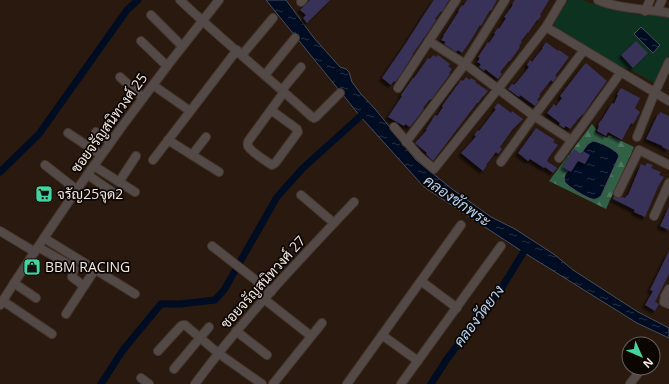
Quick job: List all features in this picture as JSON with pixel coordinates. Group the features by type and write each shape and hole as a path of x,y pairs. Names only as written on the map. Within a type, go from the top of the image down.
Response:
{"street":[{"path":"180,0 312,117 316,117 340,93"},
{"name":"ซอยจรัญสนิทวงศ์ 25","path":"2,300 110,142 182,46 219,0"},
{"path":"398,88 456,0"},
{"path":"406,142 465,64 505,0"},
{"path":"394,127 419,156 434,169 546,27 562,0"},
{"path":"598,0 645,11 669,13"},
{"path":"645,11 650,0"},
{"path":"657,11 662,0"},
{"path":"151,16 182,46"},
{"path":"153,160 190,111 240,53 273,18"},
{"path":"546,27 669,101"},
{"path":"265,75 295,38"},
{"path":"141,41 167,66"},
{"path":"429,41 465,64 534,116 572,140"},
{"path":"501,162 584,50"},
{"path":"637,137 669,62"},
{"path":"271,110 297,129 298,132 276,162 272,165 257,155 247,143 301,67"},
{"path":"559,158 621,72"},
{"path":"120,77 143,98"},
{"path":"153,85 190,111"},
{"path":"96,132 110,142"},
{"path":"68,133 101,155"},
{"path":"192,155 206,137"},
{"path":"168,140 219,172"},
{"path":"618,193 638,150 669,165"},
{"path":"119,182 136,156"},
{"path":"45,165 77,190"},
{"path":"94,166 135,192"},
{"path":"88,175 117,195"},
{"path":"654,216 669,183"},
{"path":"301,195 334,223"},
{"name":"ซอยจรัญสนิทวงศ์ 27","path":"195,384 236,331 354,202"},
{"path":"347,384 461,225"},
{"path":"0,231 73,267 72,277 84,286"},
{"path":"44,238 135,294"},
{"path":"212,246 271,292"},
{"path":"401,384 501,246"},
{"path":"66,314 94,271"},
{"path":"421,281 457,308"},
{"path":"14,283 36,298"},
{"path":"669,289 665,296 664,302 669,304"},
{"path":"264,299 311,336"},
{"path":"2,300 52,334"},
{"path":"273,384 322,323"},
{"path":"158,351 183,325 185,325 218,353 262,384"},
{"path":"174,369 209,327"},
{"path":"236,331 267,355"},
{"path":"382,335 418,361"},
{"path":"141,378 149,384"}],"green space":[{"path":"568,0 582,0 632,14 669,17 669,56 656,84 635,72 596,54 556,29 553,24"},
{"path":"592,124 596,129 595,132 607,138 609,135 634,147 606,209 549,181"}],"water":[{"name":"คลองชักพระ","path":"266,0 286,0 314,38 340,67 349,72 352,82 361,94 376,110 416,160 452,189 491,217 515,229 555,255 573,270 638,312 669,328 669,338 637,323 523,252 424,187 360,116"},
{"path":"641,27 660,45 653,53 634,34"},
{"path":"593,141 615,151 619,156 601,196 597,199 592,199 573,189 565,182 564,178 588,144"}],"building":[{"path":"310,0 330,0 307,23 303,18 306,15 300,10"},
{"path":"434,0 449,0 442,12 441,11 435,19 436,20 399,77 391,85 382,78"},
{"path":"467,0 497,0 462,53 458,50 456,52 444,44 446,42 441,40 458,11"},
{"path":"515,0 549,0 540,15 541,16 521,41 520,47 500,72 502,74 498,79 485,69 484,71 479,67 481,64 477,62 480,58 478,57 495,34 494,33 498,28 499,29 506,18 504,17"},
{"path":"636,41 648,53 633,68 621,55"},
{"path":"546,42 569,57 555,76 557,77 553,82 551,80 539,95 540,96 537,100 539,101 535,106 520,95 519,97 508,89 512,84 514,85 517,82 529,67 527,65 530,60 532,62"},
{"path":"433,55 436,57 438,55 450,64 448,66 452,69 449,73 450,74 410,127 405,124 404,126 388,117 413,78 428,58 430,59"},
{"path":"586,63 607,81 583,115 570,129 566,126 564,128 547,113 554,104 556,106 562,98 560,96"},
{"path":"466,77 470,80 471,78 476,81 475,82 488,91 477,103 433,161 426,154 427,153 415,143 427,130 426,129 435,115 437,116 443,107 442,106 461,80 463,81"},
{"path":"621,88 640,98 635,108 640,112 633,124 631,123 622,140 608,132 606,136 597,131 598,125 612,103 614,104 618,95 617,94"},
{"path":"498,103 511,113 512,111 523,119 512,130 500,147 502,149 498,154 496,152 483,171 461,153 473,140 476,136 474,135 478,130 479,131 496,109 494,108"},
{"path":"660,112 669,116 669,150 646,139"},
{"path":"536,128 555,140 553,142 558,145 547,161 557,168 553,173 530,159 528,161 518,153"},
{"path":"574,149 582,154 583,151 590,155 585,164 578,161 571,172 563,167"},
{"path":"647,163 653,165 651,168 661,172 659,175 664,177 645,217 613,199 614,196 618,198 625,198 628,195 641,164 645,166"},
{"path":"669,207 669,230 660,226"},
{"path":"669,251 669,274 655,302 659,304 655,311 645,305 653,291 650,290"}],"waterway":[{"path":"0,172 39,134 127,10 138,0"},
{"path":"101,384 123,350 161,304 180,304 215,300 224,290 277,197 303,168 364,113"},
{"name":"คลองวัดยาง","path":"431,384 447,359 501,289 526,248"}],"place":[{"name":"จรัญ25จุด2","path":"44,194"},
{"name":"BBM RACING","path":"32,267"}]}
